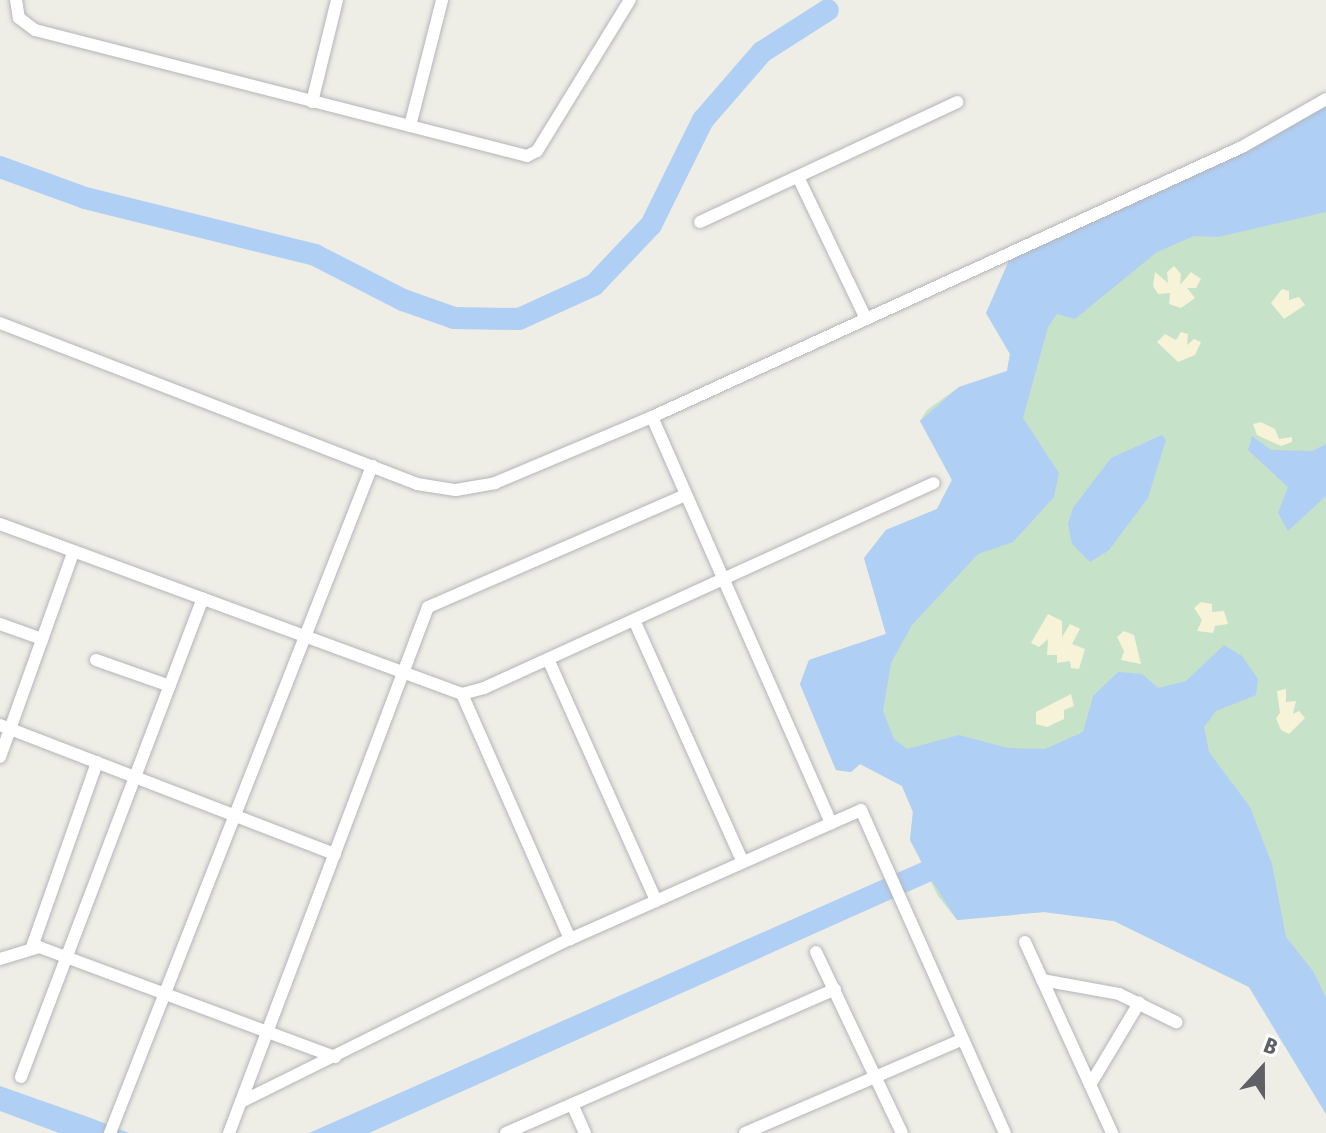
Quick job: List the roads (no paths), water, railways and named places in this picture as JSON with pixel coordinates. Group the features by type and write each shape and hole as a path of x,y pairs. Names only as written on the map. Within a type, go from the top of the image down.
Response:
{"street":[{"path":"16,0 19,18 35,30 527,156 537,151 630,0"},
{"path":"312,102 337,0"},
{"path":"410,126 442,0"},
{"path":"0,323 417,484 456,490 495,483 652,417 1242,147 1326,99"},
{"path":"700,222 799,179 957,102"},
{"path":"799,179 866,319"},
{"path":"652,417 831,823"},
{"path":"112,1127 372,466"},
{"path":"0,524 462,694 548,659 933,483"},
{"path":"229,1133 428,607 686,495"},
{"path":"0,757 5,727 42,639 73,553"},
{"path":"21,1077 203,598"},
{"path":"634,620 743,862"},
{"path":"0,624 42,639"},
{"path":"548,659 656,901"},
{"path":"96,660 170,686"},
{"path":"462,694 570,939"},
{"path":"5,727 335,854"},
{"path":"32,947 97,762"},
{"path":"241,1102 570,939 861,810 1005,1133"},
{"path":"1025,942 1112,1133"},
{"path":"0,959 32,947 335,1057"},
{"path":"816,952 902,1133"},
{"path":"1042,980 1089,986 1139,1003 1176,1022"},
{"path":"506,1133 520,1130 572,1104 835,989"},
{"path":"1090,1085 1139,1003"},
{"path":"745,1133 963,1039"},
{"path":"572,1104 585,1133"}],"water":[{"path":"1326,104 1326,212 1218,237 1194,236 1157,252 1075,319 1057,314 1048,327 1023,418 1059,473 1054,497 1013,542 978,554 912,625 891,663 883,711 894,739 907,749 959,735 1008,748 1045,749 1083,732 1093,696 1118,672 1142,674 1158,688 1186,681 1224,645 1242,656 1258,679 1256,695 1216,711 1204,727 1209,752 1250,807 1272,864 1286,937 1313,971 1326,998 1326,1114 1249,987 1114,921 1044,912 957,920 932,881 369,1133 309,1133 922,862 910,840 913,812 902,786 860,764 851,772 836,770 800,684 809,660 886,634 864,558 886,530 937,509 952,480 920,421 959,387 1007,371 1010,354 986,313 1010,258"},
{"path":"1162,435 1166,440 1148,498 1109,550 1090,562 1072,544 1068,524 1073,508 1111,458"},
{"path":"1252,436 1271,450 1312,451 1326,444 1326,496 1288,531 1278,513 1288,487 1248,450"},
{"path":"0,1086 129,1133 59,1133 0,1111"}],"waterway":[{"path":"0,167 85,198 315,255 403,300 454,318 519,319 594,285 651,225 703,120 762,52 828,10"}]}
